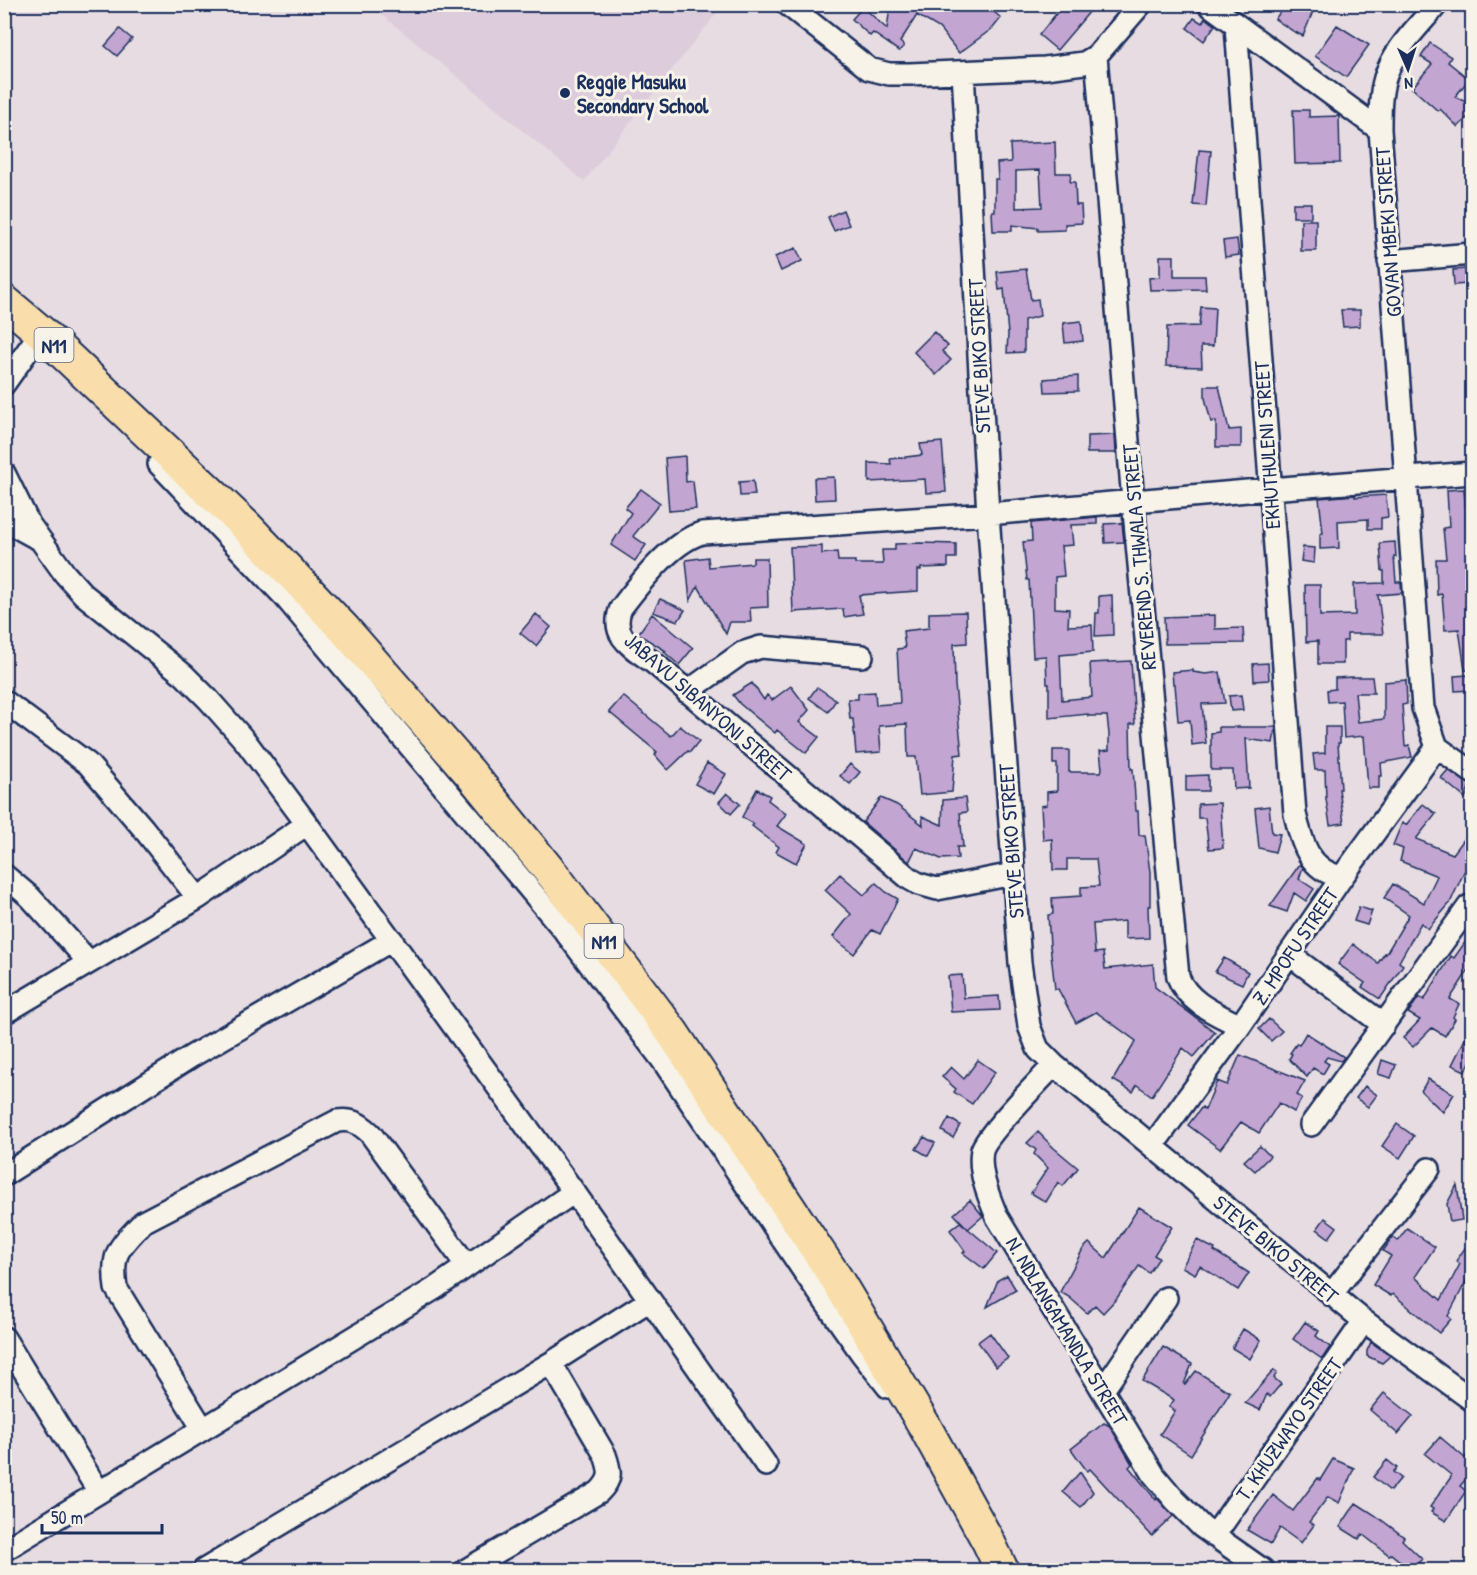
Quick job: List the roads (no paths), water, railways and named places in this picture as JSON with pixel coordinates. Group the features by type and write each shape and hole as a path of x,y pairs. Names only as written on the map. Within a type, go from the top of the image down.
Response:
{"highway":[{"name":"N11","path":"4,301 41,332 246,526 345,630 470,772 550,871 672,1032 836,1278 924,1425 1002,1570"}],"street":[{"path":"787,4 857,61 878,72 910,74 1072,66 1084,63 1096,56 1141,4"},
{"path":"1208,4 1380,130"},
{"name":"GOVAN MBEKI STREET","path":"1437,4 1389,66 1383,86 1380,130 1423,708 1437,747"},
{"name":"EKHUTHULENI STREET","path":"1236,26 1295,814 1302,843 1308,856 1318,868 1342,878"},
{"name":"REVEREND S. THWALA STREET","path":"1096,56 1133,501 1178,977 1186,992 1196,1001 1240,1026"},
{"name":"STEVE BIKO STREET","path":"963,72 988,513 1020,963 1029,1026 1038,1049 1054,1065 1331,1295 1473,1400"},
{"path":"1389,261 1473,254"},
{"path":"4,384 41,332"},
{"path":"4,473 38,539 65,574 83,594 158,653 208,699 246,742 392,940 766,1465"},
{"name":"JABAVU SIBANYONI STREET","path":"1013,874 937,889 910,879 654,663 629,645 621,637 618,626 621,608 669,552 684,540 702,533 988,513 1473,473"},
{"path":"4,520 38,539"},
{"path":"687,692 742,653 761,647 862,656"},
{"path":"4,701 88,764 143,828 198,898"},
{"path":"1437,747 1473,772"},
{"name":"Z. MPOFU STREET","path":"1153,1145 1437,747"},
{"path":"4,1013 198,898 307,824"},
{"path":"4,875 30,897 89,962"},
{"path":"1311,1125 1469,906"},
{"path":"4,1175 192,1056 392,940"},
{"path":"1290,955 1384,1025"},
{"name":"N. NDLANGAMANDLA STREET","path":"1054,1065 993,1132 982,1148 986,1188 997,1217 1154,1475 1182,1508 1214,1536 1263,1570"},
{"path":"202,1430 116,1288 114,1268 119,1248 143,1222 337,1121 347,1120 358,1122 370,1133 467,1266"},
{"path":"1331,1295 1428,1169"},
{"path":"4,1550 434,1289 573,1192"},
{"path":"1103,1390 1166,1298"},
{"path":"204,1570 550,1364 650,1300"},
{"name":"T. KHUZWAYO STREET","path":"1214,1536 1364,1321"},
{"path":"4,1338 99,1492"},
{"path":"466,1570 599,1492 607,1484 610,1469 605,1455 550,1364"}],"place":[{"name":"Reggie Masuku Secondary School","path":"565,93"}]}
